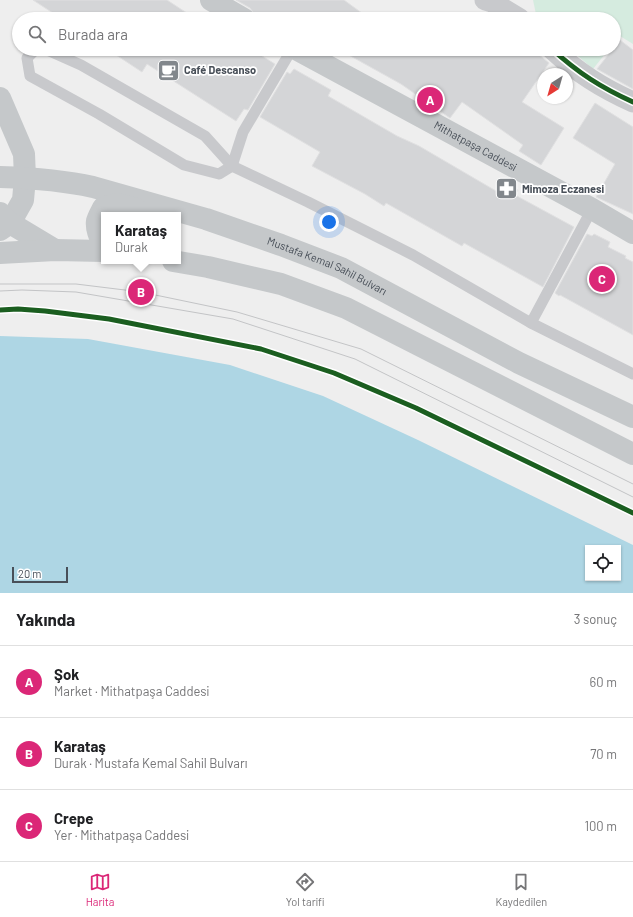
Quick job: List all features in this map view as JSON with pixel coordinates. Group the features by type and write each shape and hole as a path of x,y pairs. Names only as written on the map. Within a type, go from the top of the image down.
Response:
{"main road":[{"path":"211,0 232,12"},
{"name":"Mithatpaşa Caddesi","path":"309,56 592,209 633,233"},
{"path":"0,98 24,154 25,178 23,200 3,222 54,250"},
{"name":"Mustafa Kemal Sahil Bulvarı","path":"0,177 25,178 93,187 206,219 281,245 341,268 520,363 633,417"},
{"path":"101,238 98,231 97,220 103,208 116,204 151,212"},
{"path":"181,218 206,219"},
{"path":"0,253 54,250 101,251"},
{"path":"181,262 281,284 346,308 633,454"}],"street":[{"path":"485,0 492,2 508,12"},
{"path":"559,56 571,67 609,91 633,102"}],"lane":[{"path":"29,56 27,58 30,76 99,114 184,165 219,174 232,166 242,132 288,56"},
{"path":"60,56 81,65 205,136 232,166 308,202 413,255 531,322 633,374"},
{"path":"531,322 592,209"}],"green space":[{"path":"533,0 633,0 633,44 621,37 621,12 536,12"},
{"path":"578,56 603,56 593,69"}],"water":[{"path":"0,336 88,339 230,365 323,396 418,440 633,545 633,593 0,593"}],"building":[{"path":"33,0 167,0 185,12 51,12"},
{"path":"236,0 344,0 360,12 253,12 250,8"},
{"path":"621,41 633,50 633,89 597,69 607,56 621,56"},
{"path":"118,56 262,56 275,64 248,110 244,109 236,121 147,64 142,72"},
{"path":"351,56 540,56 549,63 546,68 537,68 537,80 522,102 564,128 541,165 519,151 523,145 462,102 450,118 401,84"},
{"path":"294,69 331,90 328,96 397,136 419,146 496,191 501,181 518,190 515,195 574,227 543,287 464,243 462,246 386,203 384,206 365,194 312,166 320,152 260,117 287,72 290,74"},
{"path":"595,103 633,127 633,214 596,197 615,164 573,138"},
{"path":"587,234 592,236 594,234 610,242 608,247 626,256 625,258 633,262 633,335 555,293"}],"tram line":[{"path":"0,284 76,284 141,292 237,312 361,349 633,484"},
{"path":"0,291 22,290 76,292 233,319 355,359 633,497"}],"cycle path":[{"path":"560,56 591,79 633,102"},
{"path":"0,310 18,309 45,311 109,319 261,349 334,373 416,408 633,513"}],"place":[{"name":"Café Descanso","path":"169,70"},
{"name":"Şok","path":"430,100"},
{"name":"Mimoza Eczanesi","path":"506,189"},
{"name":"Crepe","path":"602,279"},
{"name":"Karataş","path":"141,292"}]}
